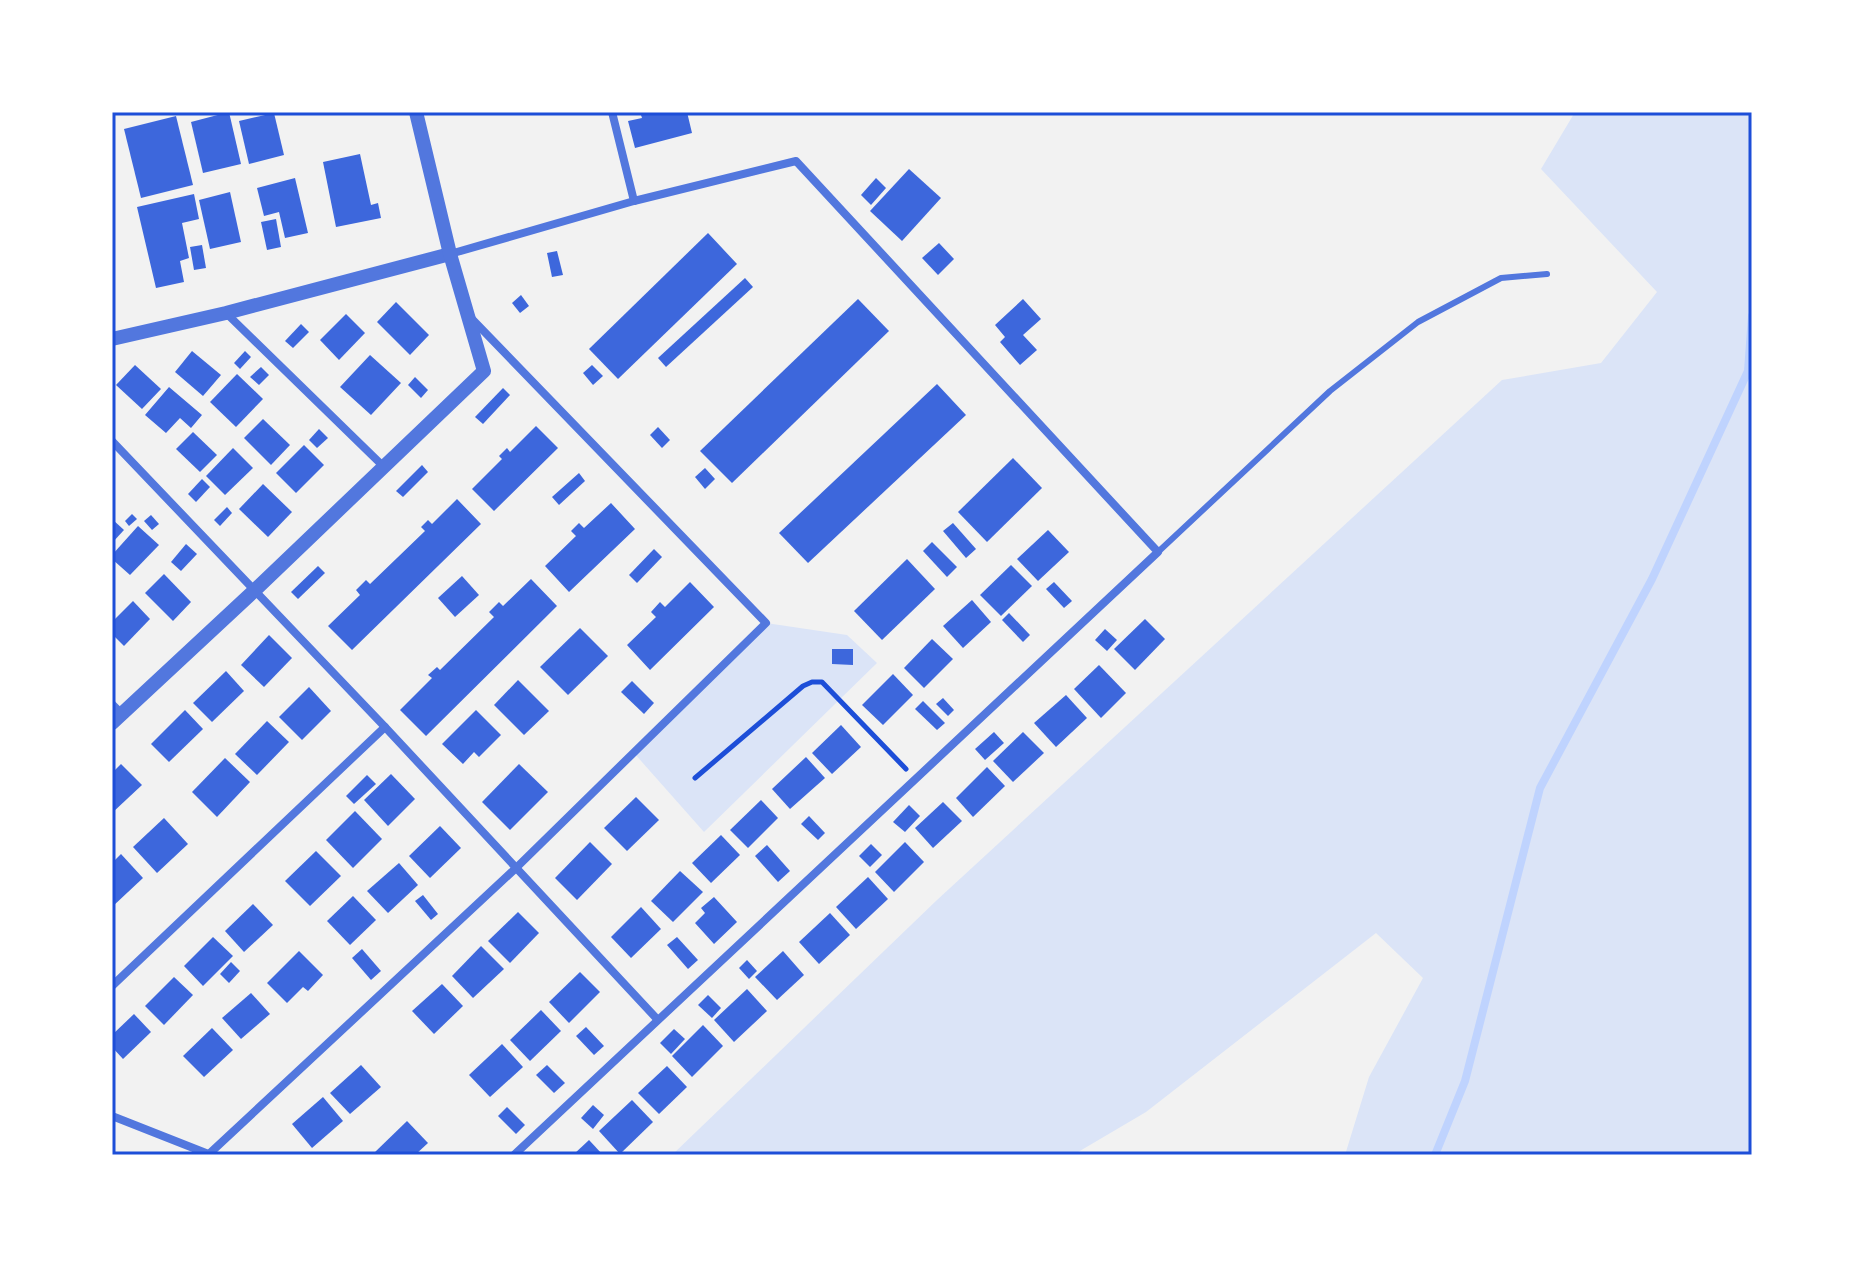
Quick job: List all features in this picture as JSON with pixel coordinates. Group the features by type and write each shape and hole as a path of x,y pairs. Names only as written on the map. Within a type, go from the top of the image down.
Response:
{"street":[{"path":"115,713 255,590 484,371 450,254 416,112"},
{"path":"612,112 634,201"},
{"path":"112,339 226,313 450,254 634,201 796,161 1158,552 514,1155"},
{"path":"226,313 383,466"},
{"path":"112,1116 210,1155 516,868 766,623 468,316"},
{"path":"112,441 385,727 657,1019"},
{"path":"112,986 385,727"}],"lane":[{"path":"1158,552 1330,391 1418,322 1501,278 1547,274"}],"path":[{"path":"695,778 803,686 822,682 915,778"}],"shaded area":[{"path":"1575,112 1752,112 1752,1155 1345,1155 1369,1077 1423,978 1376,933 1146,1112 1073,1155 672,1155 937,900 1502,380 1601,363 1657,292 1541,169"},
{"path":"766,623 847,635 877,663 704,832 634,753"}],"building":[{"path":"229,112 241,164 203,173 191,122"},
{"path":"640,112 687,112 692,133 635,148 628,121 642,118"},
{"path":"274,113 284,155 249,164 239,121"},
{"path":"176,116 193,185 141,198 124,129"},
{"path":"360,154 371,205 378,203 381,218 336,227 323,162"},
{"path":"909,169 941,198 902,241 870,211"},
{"path":"295,178 308,233 285,238 279,212 264,216 257,188"},
{"path":"876,178 886,188 871,205 861,195"},
{"path":"230,192 241,242 210,249 199,200"},
{"path":"194,194 199,219 182,223 189,258 180,261 184,282 156,288 137,207"},
{"path":"276,219 281,247 267,250 261,222"},
{"path":"708,233 737,264 618,379 589,349"},
{"path":"939,243 954,259 938,275 922,258"},
{"path":"202,245 206,268 194,270 190,247"},
{"path":"557,251 563,275 552,277 547,253"},
{"path":"745,278 753,287 666,367 658,358"},
{"path":"521,295 529,306 520,313 512,303"},
{"path":"858,299 889,331 732,483 700,451"},
{"path":"1023,299 1041,319 1023,335 1037,350 1020,365 1000,342 1005,337 995,325"},
{"path":"396,302 429,335 410,355 377,322"},
{"path":"346,314 365,333 339,360 320,340"},
{"path":"301,324 309,332 293,348 285,341"},
{"path":"192,351 221,375 203,396 175,372"},
{"path":"245,351 251,357 240,369 234,363"},
{"path":"370,355 401,383 371,415 340,387"},
{"path":"135,365 161,389 142,409 116,385"},
{"path":"592,365 603,376 593,385 583,373"},
{"path":"261,367 269,375 259,385 250,377"},
{"path":"237,374 263,399 236,427 210,402"},
{"path":"415,377 428,390 421,398 408,385"},
{"path":"937,384 966,415 808,563 779,533"},
{"path":"169,387 202,415 191,428 180,418 166,433 145,415"},
{"path":"503,388 510,395 483,424 475,417"},
{"path":"263,419 290,445 271,465 244,438"},
{"path":"536,426 558,448 494,511 472,489 502,459 499,456 507,448 510,452"},
{"path":"658,427 670,440 662,448 650,435"},
{"path":"319,429 328,438 317,448 309,440"},
{"path":"193,432 217,455 200,472 176,449"},
{"path":"304,445 324,465 296,493 276,473"},
{"path":"233,448 253,468 225,495 206,476"},
{"path":"1013,458 1042,488 987,542 958,512"},
{"path":"422,465 428,472 403,497 396,491"},
{"path":"705,468 715,479 705,489 695,477"},
{"path":"579,473 585,481 559,505 552,497"},
{"path":"202,479 210,487 196,502 188,494"},
{"path":"263,484 292,512 268,537 239,509"},
{"path":"457,499 481,524 352,650 328,626 360,595 356,590 366,580 370,584 425,531 421,527 428,520 432,524"},
{"path":"611,503 635,529 569,592 545,566 576,536 571,531 579,523 584,528"},
{"path":"227,507 232,513 220,526 214,520"},
{"path":"132,514 137,519 129,526 125,521"},
{"path":"151,515 159,524 152,530 144,521"},
{"path":"112,519 124,530 112,543"},
{"path":"953,523 976,549 966,558 943,531"},
{"path":"138,526 159,545 130,575 112,559 112,555"},
{"path":"1048,530 1069,552 1038,581 1017,559"},
{"path":"932,542 957,567 947,577 923,551"},
{"path":"186,544 197,554 181,571 171,562"},
{"path":"654,549 662,557 637,583 629,575"},
{"path":"907,559 935,589 882,640 854,611"},
{"path":"1011,565 1032,586 1001,616 980,595"},
{"path":"318,566 325,573 298,599 291,592"},
{"path":"164,574 191,602 173,621 145,593"},
{"path":"462,576 479,595 455,617 438,598"},
{"path":"531,579 557,606 426,736 400,710 432,678 428,675 437,667 440,670 494,617 489,612 499,602 503,606"},
{"path":"690,582 714,607 650,670 627,645 656,617 651,612 660,602 665,607"},
{"path":"1054,582 1072,601 1064,608 1046,589"},
{"path":"972,600 991,622 963,648 943,626"},
{"path":"133,601 150,619 124,646 112,634 112,622"},
{"path":"1009,613 1030,635 1023,642 1002,620"},
{"path":"1145,619 1165,639 1135,670 1114,649"},
{"path":"580,628 608,656 568,695 540,667"},
{"path":"1105,629 1117,640 1107,651 1095,640"},
{"path":"269,635 292,658 264,687 241,665"},
{"path":"932,639 953,659 924,688 904,668"},
{"path":"832,649 853,649 853,665 832,664"},
{"path":"1099,665 1126,693 1101,718 1074,689"},
{"path":"226,671 244,691 212,722 193,703"},
{"path":"893,674 913,695 883,725 862,705"},
{"path":"518,680 549,711 524,735 494,705"},
{"path":"632,681 654,703 644,714 621,692"},
{"path":"309,687 331,711 302,740 279,717"},
{"path":"1066,695 1087,718 1056,747 1034,723"},
{"path":"943,698 954,710 948,716 936,704"},
{"path":"923,701 945,723 937,730 915,709"},
{"path":"185,710 203,729 169,762 151,744"},
{"path":"476,710 501,735 479,757 474,752 463,764 442,744"},
{"path":"267,721 289,742 257,775 235,754"},
{"path":"841,725 861,747 832,774 812,753"},
{"path":"994,732 1004,743 985,760 975,749"},
{"path":"1023,732 1044,753 1013,782 993,761"},
{"path":"806,757 825,778 790,809 772,789"},
{"path":"225,758 250,782 217,817 192,792"},
{"path":"121,764 142,785 112,813 112,773"},
{"path":"519,764 548,792 510,830 482,802"},
{"path":"987,767 1005,786 973,817 956,798"},
{"path":"391,774 415,799 388,826 364,800"},
{"path":"367,775 376,784 354,804 346,796"},
{"path":"636,797 659,820 627,851 604,828"},
{"path":"761,800 778,818 748,848 730,830"},
{"path":"943,802 962,821 933,848 915,828"},
{"path":"909,805 920,816 905,832 893,822"},
{"path":"355,811 382,839 353,868 326,840"},
{"path":"809,816 825,833 818,840 801,824"},
{"path":"164,818 188,844 157,873 133,847"},
{"path":"440,826 461,848 430,878 409,856"},
{"path":"721,835 740,855 711,883 692,863"},
{"path":"590,842 612,864 577,900 555,878"},
{"path":"905,842 924,862 894,892 875,872"},
{"path":"871,844 882,855 870,867 859,856"},
{"path":"767,845 790,871 778,882 755,856"},
{"path":"316,851 341,876 310,906 285,881"},
{"path":"121,854 143,878 112,907 112,863"},
{"path":"399,863 418,885 388,913 367,891"},
{"path":"680,871 703,892 673,922 651,901"},
{"path":"868,877 888,899 856,929 836,907"},
{"path":"423,895 438,914 431,920 415,901"},
{"path":"353,896 376,920 350,945 327,921"},
{"path":"714,897 737,922 714,944 695,923 705,913 701,908"},
{"path":"253,904 273,925 244,952 225,931"},
{"path":"641,907 661,929 631,958 611,937"},
{"path":"518,912 539,933 510,963 488,941"},
{"path":"830,913 850,935 819,964 799,942"},
{"path":"213,937 233,956 203,986 184,966"},
{"path":"677,937 698,960 688,969 667,945"},
{"path":"481,946 504,969 473,998 452,976"},
{"path":"362,949 381,971 371,980 352,958"},
{"path":"299,951 323,975 308,991 303,987 287,1003 267,983"},
{"path":"783,951 804,975 777,1000 755,977"},
{"path":"747,960 757,971 749,979 739,968"},
{"path":"231,962 240,971 229,983 220,974"},
{"path":"580,972 600,992 569,1023 549,1002"},
{"path":"174,977 193,995 164,1025 145,1006"},
{"path":"442,984 463,1006 434,1034 412,1011"},
{"path":"747,989 767,1011 734,1042 714,1020"},
{"path":"251,993 270,1014 241,1039 222,1018"},
{"path":"708,995 721,1008 712,1018 698,1005"},
{"path":"541,1010 561,1031 530,1061 510,1040"},
{"path":"134,1014 151,1032 123,1059 112,1047 112,1035"},
{"path":"703,1025 723,1046 692,1077 672,1056"},
{"path":"586,1027 604,1046 594,1055 576,1036"},
{"path":"212,1028 233,1050 204,1077 183,1056"},
{"path":"674,1029 685,1039 671,1054 660,1043"},
{"path":"502,1044 523,1067 490,1097 469,1075"},
{"path":"361,1065 381,1087 350,1114 330,1093"},
{"path":"547,1065 565,1083 554,1093 536,1075"},
{"path":"667,1066 687,1087 659,1114 638,1093"},
{"path":"323,1097 343,1121 312,1148 292,1124"},
{"path":"632,1100 653,1122 620,1154 599,1131"},
{"path":"593,1105 604,1115 593,1129 581,1118"},
{"path":"507,1107 525,1125 516,1134 498,1116"},
{"path":"407,1121 428,1143 415,1155 376,1155 374,1153"},
{"path":"589,1140 603,1155 573,1155"}],"waterway":[{"path":"1435,1155 1465,1081 1540,788 1652,579 1748,371 1752,316"}]}
